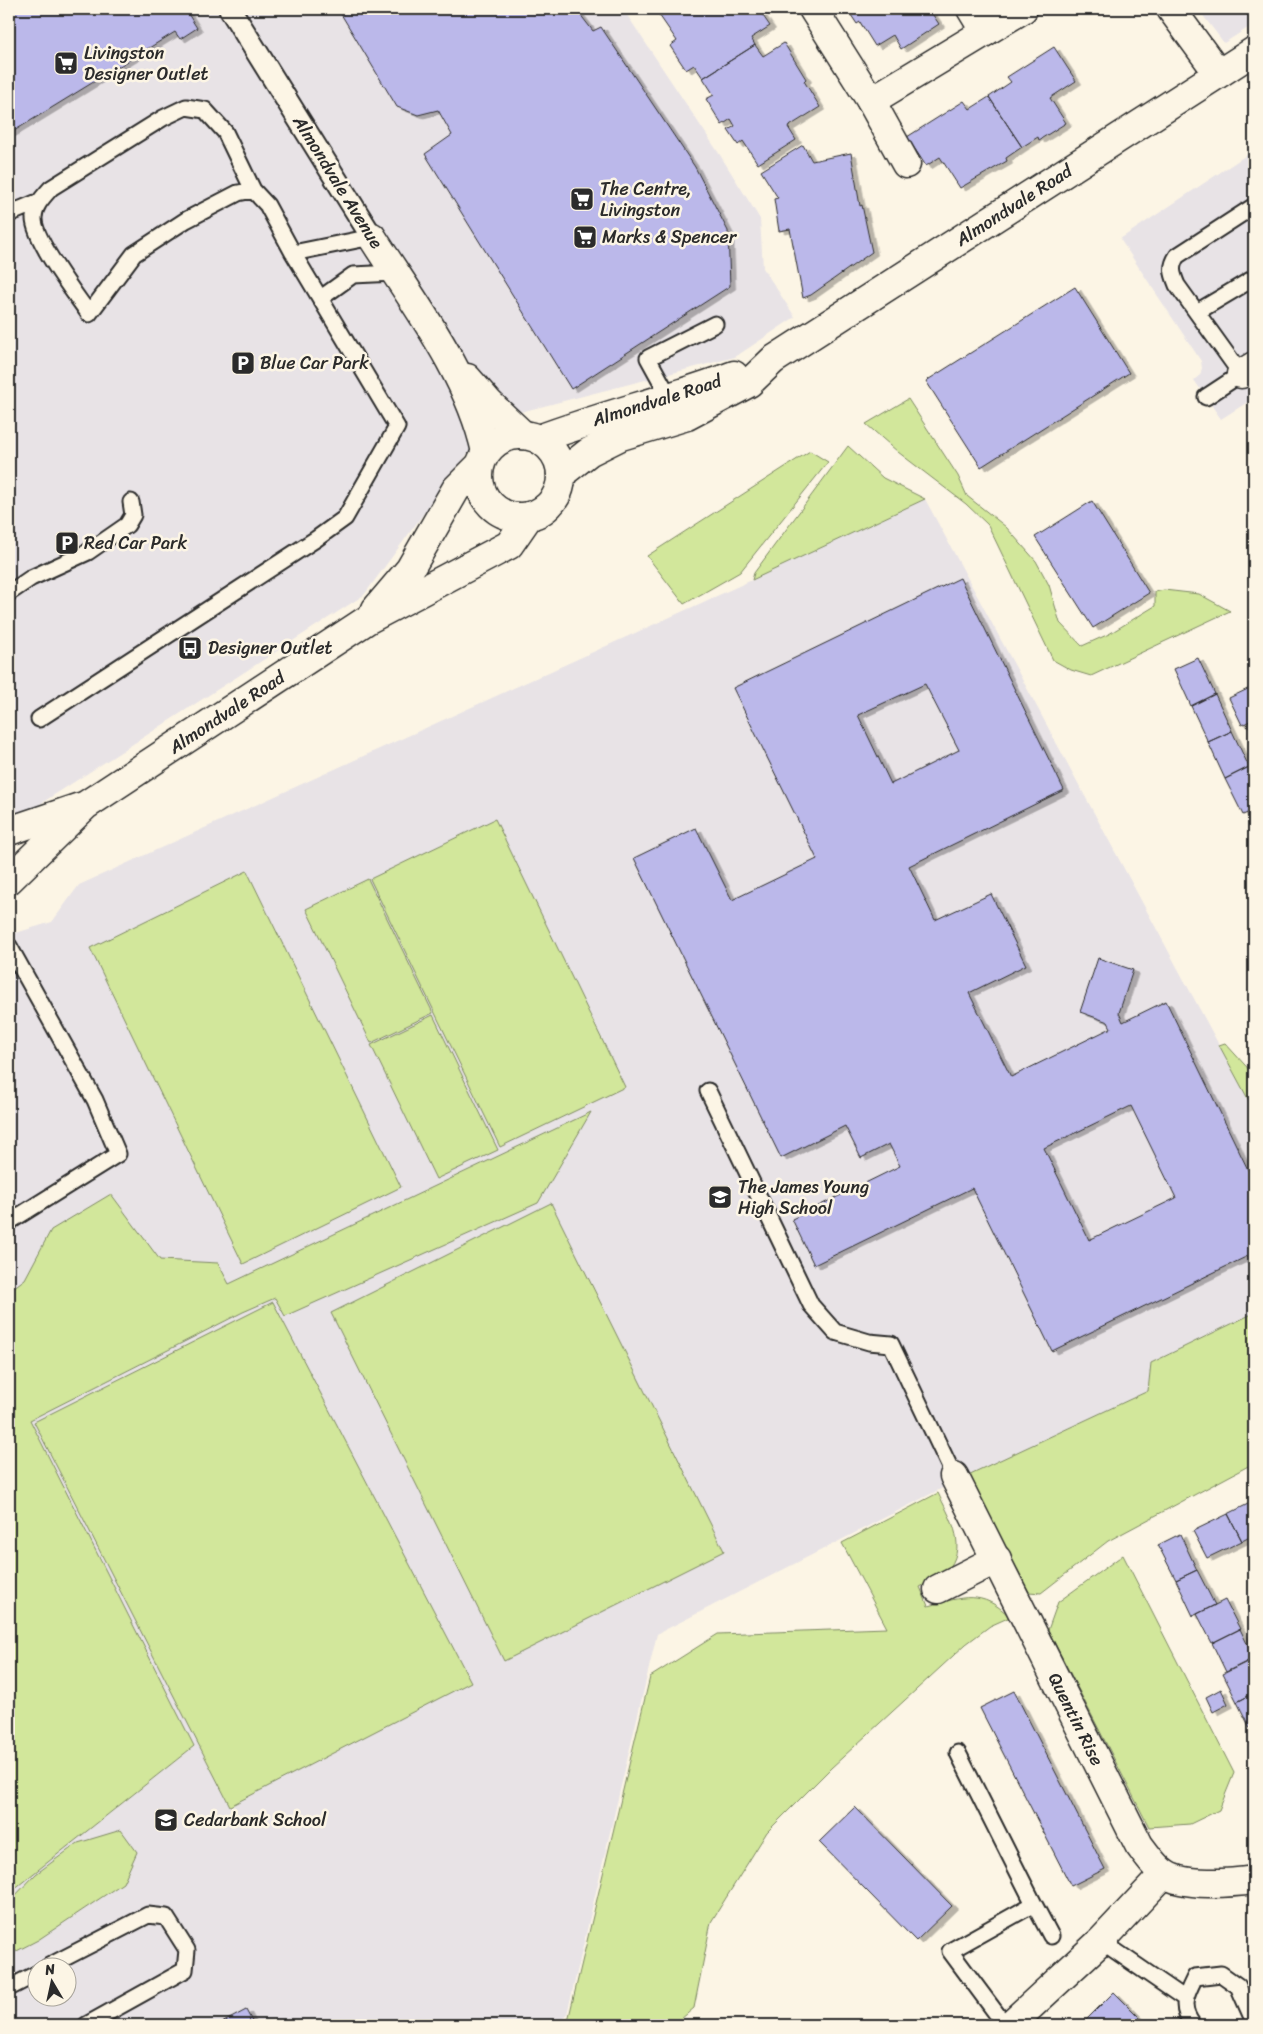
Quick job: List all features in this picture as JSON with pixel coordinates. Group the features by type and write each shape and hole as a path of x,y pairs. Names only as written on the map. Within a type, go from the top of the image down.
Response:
{"street":[{"name":"Almondvale Avenue","path":"230,9 446,354 466,393 482,432 482,459"},
{"path":"814,9 871,102 906,164"},
{"path":"971,9 985,32"},
{"path":"871,102 1023,9"},
{"path":"1171,9 1218,73"},
{"name":"Almondvale Road","path":"561,474 589,452 622,436 687,416 749,383 773,360 1254,51"},
{"name":"Almondvale Avenue","path":"446,354 489,403 531,437"},
{"name":"Almondvale Road","path":"531,437 670,398 773,360"},
{"path":"505,437 531,437 550,448 556,457 561,474 556,495 550,504 529,516 510,516 499,512 484,498 478,482 482,459 505,437"},
{"name":"Almondvale Road","path":"367,620 410,569 456,489 482,459"},
{"name":"Almondvale Road","path":"9,880 86,805 367,620 509,545 529,516"},
{"name":"Almondvale Road","path":"9,831 86,805"},
{"name":"Quentin Rise","path":"954,1476 1139,1845 1164,1874"},
{"path":"938,1589 997,1559"},
{"path":"1010,2025 1101,1940 1164,1874 1182,1881 1241,1882 1254,1880"}],"lane":[{"path":"39,719 316,539 345,518 397,427 293,253 267,205 253,190 225,132 205,110 186,107 164,118 50,188 40,201 34,218 37,235 89,314 134,254 186,220 238,192 253,190"},
{"path":"9,214 40,201"},
{"path":"1206,397 1248,370 1197,312 1177,285 1172,265 1177,256 1254,206"},
{"path":"293,253 372,237"},
{"path":"321,298 353,275 395,273"},
{"path":"1197,312 1254,278"},
{"path":"670,398 648,358 715,324"},
{"path":"9,592 31,578 88,552 127,525 133,515 131,502"},
{"path":"9,946 95,1100 118,1154 9,1222"},
{"path":"708,1091 811,1305 835,1332 870,1342 891,1344 954,1476"},
{"path":"958,1753 1051,1936"},
{"path":"1005,2025 950,1951 1034,1904"},
{"path":"68,1956 148,1915 166,1917 187,1950 185,1970 86,2025"},
{"path":"1101,1940 1184,1998"},
{"path":"1193,2025 1188,2019 1184,1998 1195,1977 1221,1974 1238,1986 1254,2022"},
{"path":"9,1988 28,1978"}],"shaded area":[{"path":"9,9 623,9 760,219 763,268 795,317 735,357 493,419 364,595 9,824"},
{"path":"1198,9 1254,9 1254,24 1224,43"},
{"path":"1254,150 1254,398 1221,419 1194,380 1200,375 1201,361 1120,239"},
{"name":"The James Young High School","path":"925,499 1254,1110 1254,1313 1151,1363 1148,1391 968,1475 657,1634 567,2014 557,2025 9,2025 9,1893 194,1746 29,1420 243,1312 223,1274 9,1380 9,935 52,922 79,885 752,580"}],"green space":[{"path":"908,399 958,476 967,496 1006,527 1036,561 1049,585 1060,623 1082,646 1109,634 1155,606 1155,592 1164,590 1199,594 1230,611 1091,676 1071,670 1053,660 988,525 966,504 898,452 866,424"},
{"path":"848,446 883,478 925,499 752,580 754,573"},
{"path":"810,451 828,462 740,572 684,604 647,556"},
{"path":"495,819 625,1087 500,1147 370,879"},
{"path":"247,871 401,1187 243,1264 90,948"},
{"path":"368,879 433,1013 371,1043 306,909"},
{"path":"433,1015 498,1150 436,1179 371,1045"},
{"path":"1225,1043 1254,1075 1254,1110 1219,1045"},
{"path":"591,1112 538,1203 285,1316 275,1298 243,1312 30,1420 194,1746 9,1893 9,1291 25,1279 51,1230 111,1194 160,1260 218,1263 229,1284"},
{"path":"551,1203 724,1551 504,1661 331,1313"},
{"path":"273,1302 471,1682 230,1806 34,1422"},
{"path":"1254,1313 1254,1463 1108,1541 1041,1593 1029,1592 968,1475 1148,1391 1151,1363"},
{"path":"938,1493 955,1530 957,1549 950,1567 944,1573 920,1587 928,1606 962,1598 981,1599 1000,1608 1010,1617 990,1626 966,1644 831,1768 767,1832 711,1922 694,2008 674,2025 567,2025 650,1677 718,1634 887,1628 842,1543"},
{"path":"1123,1555 1234,1773 1219,1810 1190,1824 1149,1827 1048,1630 1058,1602"},
{"path":"121,1830 137,1852 123,1883 38,1940 9,1955 9,1902 36,1874 78,1843"}],"building":[{"name":"Livingston Designer Outlet","path":"9,9 185,9 197,28 180,39 175,32 9,134"},
{"name":"The Centre, Livingston","path":"338,9 576,9 593,31 601,27 695,167 728,231 730,286 571,389 425,154 452,135 438,110 418,115 397,107"},
{"path":"655,9 760,9 770,26 751,38 755,45 703,78 694,65 686,70 670,46 677,41"},
{"path":"847,9 929,9 939,24 901,49 893,35 875,46 860,22 857,24"},
{"path":"784,43 806,79 804,81 820,107 788,127 796,140 758,164 743,141 738,145 728,130 735,126 731,119 722,125 706,99 714,95 703,78 755,45 763,56"},
{"path":"1054,47 1076,81 1050,98 1066,123 1039,140 1038,137 1022,147 989,97 1011,82 1007,77"},
{"path":"989,97 1022,147 1006,158 1007,161 960,188 940,157 926,166 907,137 964,101 970,109"},
{"path":"803,145 812,161 851,153 860,206 862,205 872,252 811,295 803,298 790,229 779,231 774,199 778,198 761,171"},
{"path":"1075,287 1129,373 981,467 926,381"},
{"path":"1092,501 1149,593 1093,628 1035,537"},
{"path":"960,578 1064,790 909,866 935,920 991,894 1026,965 969,993 1011,1077 1111,1028 1108,1022 1080,1012 1098,958 1133,970 1119,1013 1123,1022 1166,1001 1254,1182 1254,1253 1052,1351 972,1188 814,1265 792,1219 900,1166 889,1144 861,1158 845,1126 781,1158 634,858 696,828 732,900 817,859 733,688","holes":["925,684 959,750 891,784 858,715","1131,1106 1176,1198 1089,1240 1044,1148"]},
{"path":"1198,658 1215,694 1191,706 1174,669"},
{"path":"1254,686 1254,719 1242,725 1229,698"},
{"path":"1215,694 1232,731 1208,742 1191,706"},
{"path":"1232,731 1249,767 1225,779 1208,742"},
{"path":"1249,767 1254,778 1254,810 1243,815 1225,779"},
{"path":"1254,1501 1254,1535 1242,1541 1228,1514"},
{"path":"1228,1514 1242,1541 1207,1558 1193,1531"},
{"path":"1180,1534 1197,1570 1176,1580 1158,1545"},
{"path":"1197,1570 1215,1605 1193,1616 1176,1580"},
{"path":"1225,1600 1240,1629 1212,1643 1197,1614"},
{"path":"1240,1629 1254,1658 1226,1672 1212,1643"},
{"path":"1251,1660 1254,1666 1254,1693 1237,1702 1223,1674"},
{"path":"1221,1689 1228,1704 1213,1712 1206,1697"},
{"path":"1014,1691 1105,1869 1071,1886 980,1708"},
{"path":"1254,1693 1254,1729 1251,1730 1237,1702"},
{"path":"855,1807 952,1906 916,1941 819,1842"},
{"path":"1114,1992 1147,2025 1081,2025"},
{"path":"246,2010 254,2025 218,2025"}],"place":[{"name":"Livingston Designer Outlet","path":"66,63"},
{"name":"The Centre, Livingston","path":"582,199"},
{"name":"Marks & Spencer","path":"585,237"},
{"name":"Blue Car Park","path":"243,363"},
{"name":"Red Car Park","path":"67,543"},
{"name":"Designer Outlet","path":"190,648"},
{"name":"The James Young High School","path":"720,1197"},
{"name":"Cedarbank School","path":"166,1820"}]}
